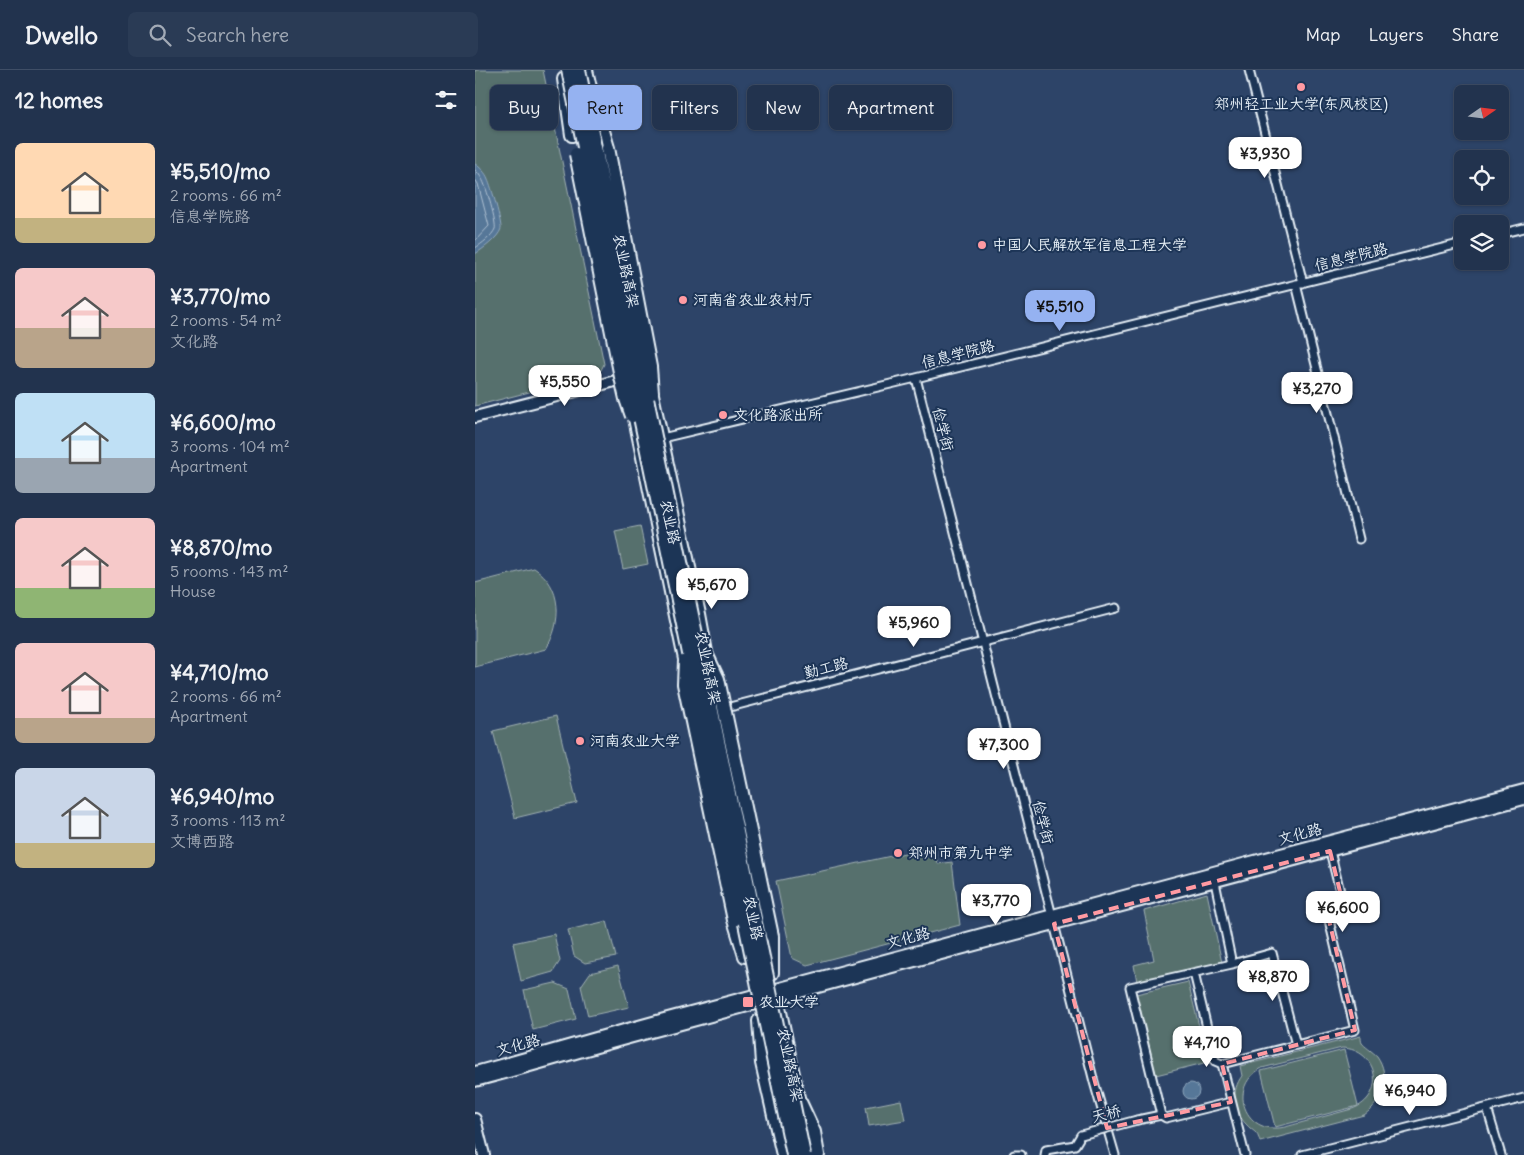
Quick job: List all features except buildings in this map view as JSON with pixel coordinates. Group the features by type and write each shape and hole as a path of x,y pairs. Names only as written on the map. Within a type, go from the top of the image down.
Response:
{"highway":[{"name":"农业路高架","path":"579,70 658,434 693,626 804,1155"},
{"name":"农业路高架","path":"564,73 644,440 793,1155"},
{"path":"564,73 572,135 621,377 630,411 644,440"},
{"path":"603,130 608,148 650,366 658,434"},
{"path":"693,626 718,679 773,936 772,973"},
{"path":"686,644 683,684 733,920 745,956"},
{"path":"759,1021 763,1063 785,1155"},
{"path":"800,1102 814,1132 818,1155"}],"street":[{"name":"农业路","path":"587,70 590,85"},
{"path":"1249,70 1359,539"},
{"name":"农业路","path":"564,73 785,1155"},
{"name":"农业路","path":"599,130 649,373 658,434 701,616 718,710 811,1155"},
{"path":"1509,232 1524,228"},
{"name":"信息学院路","path":"658,434 916,378 1454,245"},
{"path":"475,417 649,373"},
{"name":"俭学街","path":"916,378 1094,1082 1115,1155"},
{"name":"勤工路","path":"718,710 1116,608"},
{"name":"文化路","path":"475,1072 1053,920 1524,790"},
{"name":"文化路","path":"1053,920 1215,882 1524,799"},
{"path":"1194,973 1215,1060 1222,1064 1355,1030 1329,920 1346,916 1330,851"},
{"path":"1215,882 1232,964"},
{"path":"1161,1115 1130,987 1272,953 1296,1045"},
{"name":"文化路","path":"475,1082 754,999"},
{"path":"1222,1064 1245,1155"},
{"path":"1302,1155 1524,1098"},
{"name":"天桥","path":"1045,1155 1046,1150 1075,1145 1081,1135 1137,1120 1161,1115 1167,1118 1231,1102"},
{"path":"1487,1108 1501,1155"},
{"path":"475,1119 484,1155"},
{"path":"1014,1155 1021,1155"}],"highlighted area":[{"path":"1330,851 1346,916 1329,920 1355,1030 1222,1064 1231,1102 1107,1128 1054,924"}],"green space":[{"path":"475,70 543,70 546,85 490,85 490,130 555,130 604,364 599,374 475,406"},
{"path":"640,526 648,564 623,569 615,531"},
{"path":"534,568 550,585 555,595 557,606 555,628 546,649 475,667 475,583"},
{"path":"556,716 577,803 515,818 493,731"},
{"path":"928,848 929,852 935,851 938,864 952,862 960,925 807,965 792,958 776,881"},
{"path":"1207,893 1222,963 1137,982 1134,965 1154,960 1144,911"},
{"path":"607,921 616,957 585,963 574,956 568,930"},
{"path":"554,934 560,961 553,972 521,981 513,943"},
{"path":"618,966 629,1007 588,1016 581,986 590,973"},
{"path":"1188,982 1208,1062 1156,1075 1136,994"},
{"path":"555,983 569,989 576,1019 533,1030 524,990"},
{"path":"1361,1036 1362,1043 1377,1056 1381,1064 1384,1072 1383,1088 1376,1103 1364,1115 1260,1142 1256,1133 1242,1119 1236,1107 1236,1088 1242,1076 1240,1066","holes":["1342,1048 1354,1050 1364,1056 1371,1065 1374,1074 1374,1085 1370,1095 1363,1103 1352,1109 1286,1127 1273,1128 1256,1122 1245,1108 1243,1102 1245,1087 1251,1076 1262,1068"]},
{"path":"1344,1050 1358,1106 1275,1127 1261,1071"},
{"path":"901,1100 905,1120 869,1126 866,1107"}],"water":[{"path":"475,164 483,170 488,179 501,229 494,240 475,254"},
{"path":"1191,1083 1197,1085 1199,1091 1197,1097 1191,1099 1185,1097 1183,1091 1185,1085"}],"place":[{"name":"郑州轻工业大学(东风校区)","path":"1301,87"},
{"name":"中国人民解放军信息工程大学","path":"982,245"},
{"name":"河南省农业农村厅","path":"683,300"},
{"name":"文化路派出所","path":"723,415"},
{"name":"河南农业大学","path":"580,741"},
{"name":"郑州市第九中学","path":"898,853"},
{"name":"农业大学","path":"748,1002"}]}
